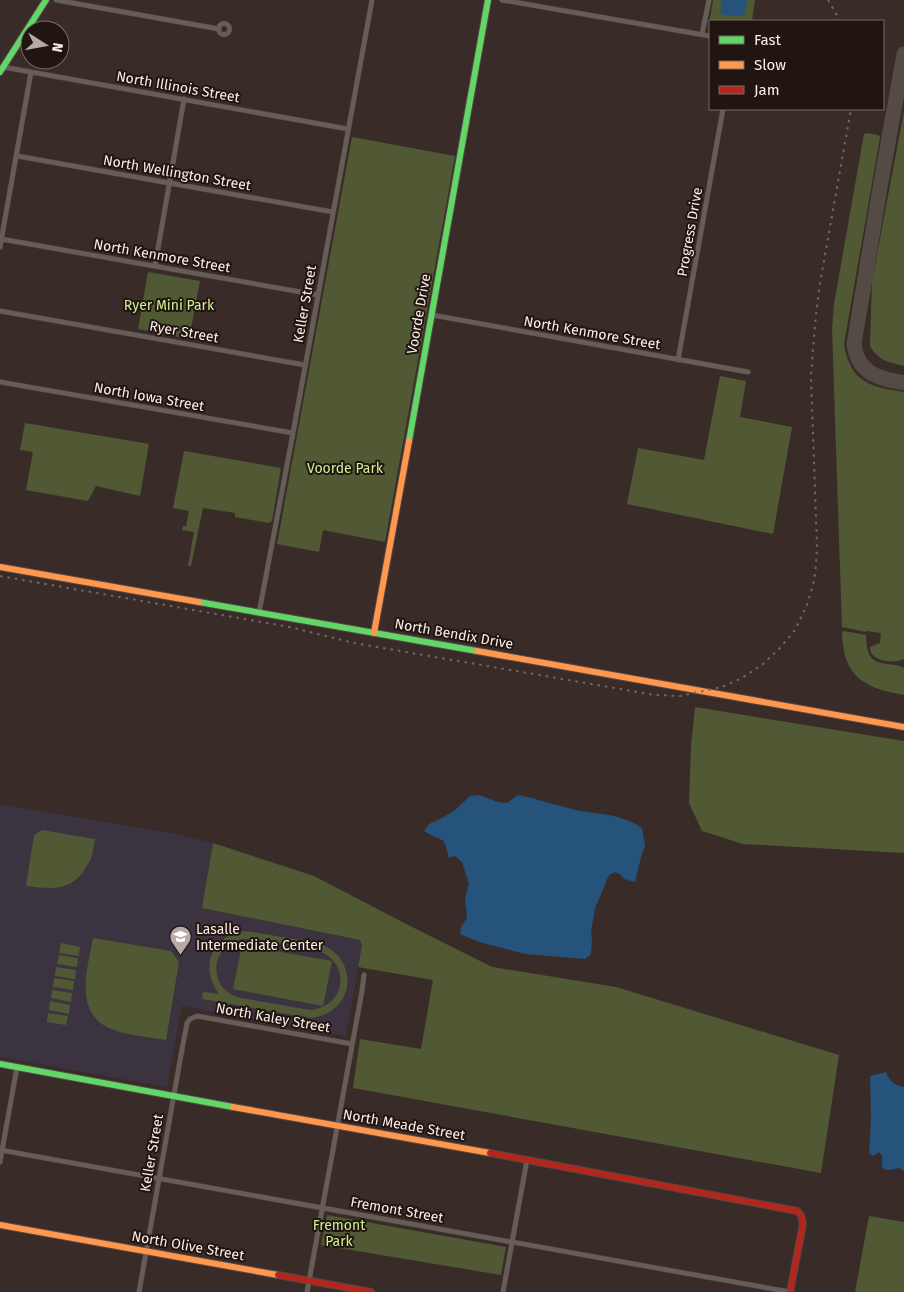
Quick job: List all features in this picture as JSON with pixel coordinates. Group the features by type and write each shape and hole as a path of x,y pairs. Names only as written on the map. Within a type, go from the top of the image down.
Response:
{"street":[{"path":"2,70 46,0"},
{"path":"56,0 219,28"},
{"name":"Keller Street","path":"259,613 372,0"},
{"name":"Voorde Drive","path":"374,633 488,0"},
{"path":"502,0 709,36"},
{"path":"702,34 709,0"},
{"name":"North Illinois Street","path":"2,70 31,72 348,129"},
{"path":"0,247 31,72"},
{"path":"154,266 184,99"},
{"name":"Progress Drive","path":"678,360 723,110"},
{"name":"North Wellington Street","path":"17,156 333,212"},
{"name":"North Kenmore Street","path":"1,239 318,295"},
{"name":"Ryer Street","path":"0,311 305,365"},
{"name":"North Kenmore Street","path":"432,315 748,372"},
{"name":"North Iowa Street","path":"0,382 293,433"},
{"name":"North Bendix Drive","path":"0,567 904,726"},
{"path":"307,1292 364,975"},
{"name":"North Kaley Street","path":"190,1019 197,1016 352,1044"},
{"name":"Keller Street","path":"139,1292 187,1023 190,1019"},
{"name":"North Meade Street","path":"0,1064 788,1208 797,1211 801,1215 802,1224 790,1292"},
{"path":"0,1162 17,1067"},
{"name":"Fremont Street","path":"1,1150 790,1292"},
{"path":"503,1292 527,1160"},
{"name":"North Olive Street","path":"0,1225 371,1292"}],"shaded area":[{"name":"Lasalle Intermediate Center","path":"0,804 176,834 213,843 202,908 360,940 362,945 346,1036 182,1006 167,1087 0,1057"}],"green space":[{"path":"713,0 755,0 752,20 710,20"},
{"path":"904,111 904,366 880,358 870,346 872,281"},
{"path":"864,134 880,137 844,344 851,367 857,375 872,385 904,392 904,659 892,661 879,659 871,652 870,647 880,643 881,633 842,627 832,329 834,304"},
{"name":"Voorde Park","path":"352,137 455,156 385,542 323,530 319,552 277,544"},
{"name":"Ryer Mini Park","path":"148,272 200,281 189,339 138,329"},
{"path":"720,376 746,381 740,417 792,427 773,534 627,504 638,448 704,460"},
{"path":"25,423 149,444 140,496 96,486 88,501 26,490 33,452 20,450"},
{"path":"184,451 281,468 272,521 269,523 235,517 235,513 203,508 191,566 188,566 194,532 182,530 183,526 186,526 189,511 173,508"},
{"path":"842,632 866,635 868,652 876,661 904,668 904,695 877,688 867,684 858,677 846,659 843,647"},
{"path":"695,707 904,741 904,853 743,844 702,831 689,803 691,746"},
{"path":"42,830 95,839 91,859 73,882 52,888 26,886 34,835"},
{"path":"213,843 314,876 492,967 616,987 839,1055 821,1173 353,1088 360,1039 421,1049 433,980 358,967 362,945 360,940 202,908"},
{"path":"242,931 253,932 317,943 331,950 341,960 346,971 347,984 344,996 337,1006 325,1014 310,1018 202,999 203,992 219,994 213,984 209,965 216,947 222,940","holes":["242,939 316,950 328,956 340,973 338,993 332,1001 322,1007 310,1010 241,998 230,993 222,986 218,978 216,968 218,959 223,950 231,943"]},
{"path":"93,938 171,951 179,962 166,1040 117,1031 103,1025 93,1016 88,1005 86,978"},
{"path":"61,943 80,947 79,956 59,953"},
{"path":"242,945 332,961 323,1006 233,989"},
{"path":"59,955 78,958 77,967 57,964"},
{"path":"56,967 76,970 75,979 55,976"},
{"path":"54,978 74,981 73,990 53,987"},
{"path":"52,990 72,993 71,1002 51,998"},
{"path":"50,1001 70,1005 69,1014 49,1010"},
{"path":"48,1013 68,1016 66,1025 47,1022"},
{"name":"Fremont Park","path":"327,1215 506,1247 501,1275 321,1245"},
{"path":"869,1216 904,1222 904,1292 855,1292"}],"water":[{"path":"722,0 747,0 745,13 743,16 723,15 720,13"},
{"path":"479,795 498,802 507,803 518,795 575,810 618,817 642,828 645,846 635,882 624,879 615,872 609,875 595,908 591,932 591,954 585,959 525,954 479,942 460,934 461,927 467,918 465,899 469,884 462,862 455,856 449,858 444,841 424,831 429,824 455,810 470,796"},
{"path":"886,1072 893,1082 904,1087 904,1171 899,1168 886,1170 882,1167 882,1156 879,1152 873,1156 869,1153 871,1118 870,1076"}],"taxiway":[{"path":"904,54 854,344 860,362 871,373 904,383"}],"railway":[{"path":"828,0 839,20"},
{"path":"0,576 290,627 354,643 655,695 680,696 722,687 742,678 763,664 795,630 807,605 814,581 817,545 811,378 813,348 820,283 851,110"}],"traffic: fast":[{"path":"0,72 46,0"},
{"path":"409,441 488,0"},
{"path":"199,602 477,651"},
{"path":"0,1064 233,1107"}],"traffic: slow":[{"path":"374,633 409,441"},
{"path":"0,567 199,602"},
{"path":"477,651 904,727"},
{"path":"233,1107 490,1153"},
{"path":"0,1225 278,1275"}],"traffic: jam":[{"path":"490,1153 797,1211 801,1215 803,1224 790,1292"},
{"path":"278,1275 371,1292"}],"place":[{"name":"Lasalle Intermediate Center","path":"180,956"}]}
